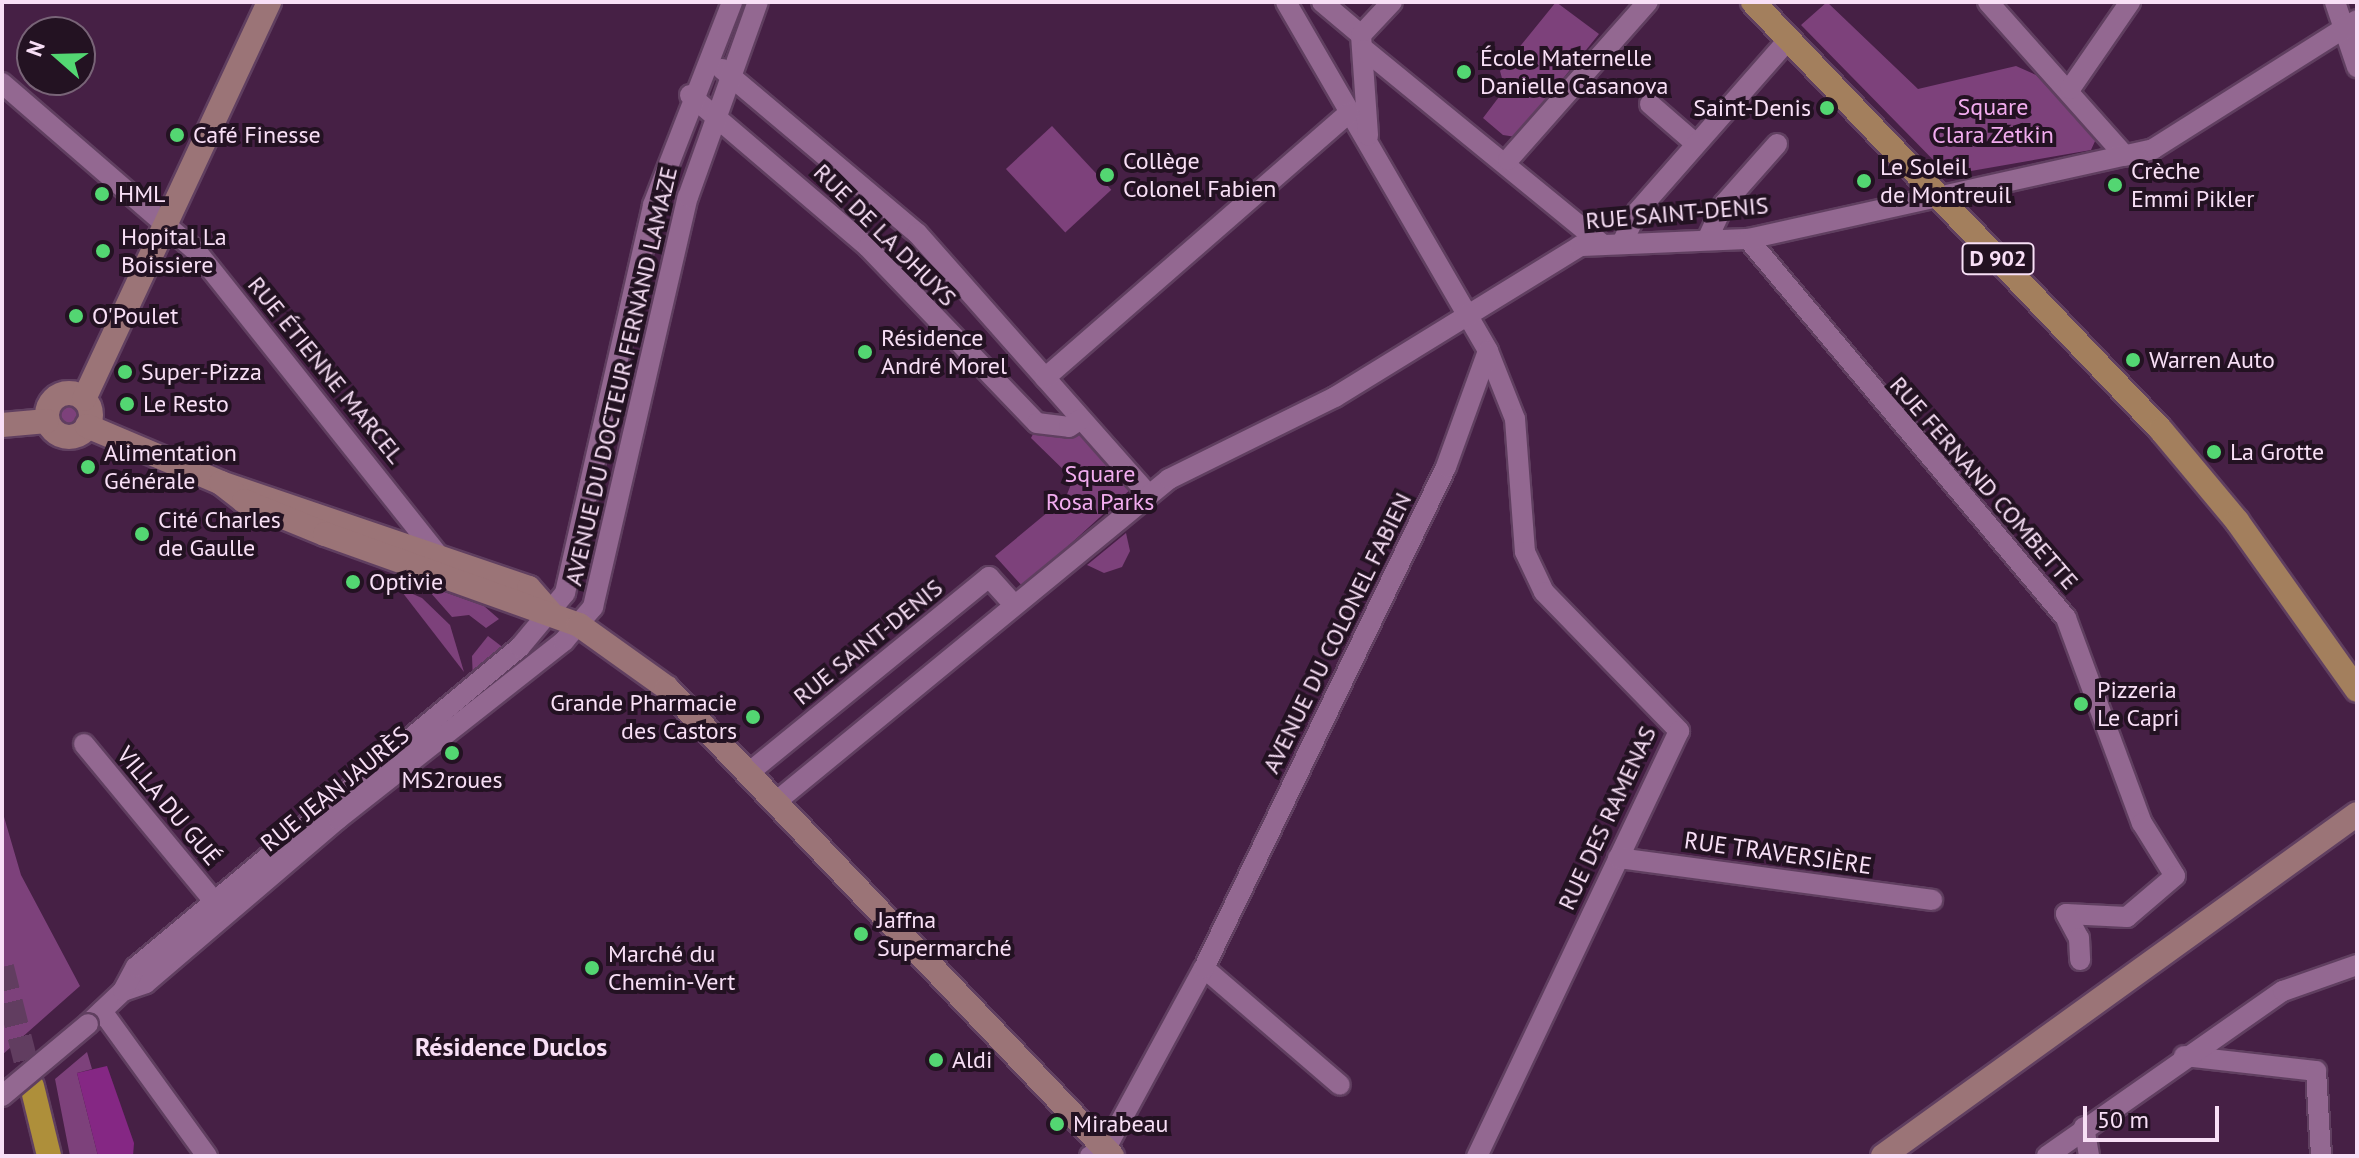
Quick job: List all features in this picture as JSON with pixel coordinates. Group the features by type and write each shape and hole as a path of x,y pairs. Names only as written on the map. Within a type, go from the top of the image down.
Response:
{"highway":[{"path":"32,1086 49,1156"}],"main road":[{"path":"87,426 84,399 269,2"},
{"name":"D 902","path":"1753,2 2161,430 2237,521 2357,690"},
{"path":"47,421 58,396 84,399"},
{"path":"2,425 47,421 71,437 87,426"},
{"path":"87,426 221,483 529,588 550,612"},
{"path":"221,483 244,501 312,529 550,612 579,625 667,688 751,771 1103,1154"},
{"path":"1883,1156 2357,814"}],"street":[{"name":"AVENUE DU DOCTEUR FERNAND LAMAZE","path":"550,612 565,593 653,205 690,95 732,2"},
{"name":"AVENUE DU DOCTEUR FERNAND LAMAZE","path":"579,625 596,595 688,197 758,2"},
{"path":"1286,2 1349,113 1368,136 1488,351"},
{"path":"1322,2 1363,42 1508,160 1601,243"},
{"path":"1368,136 1363,42 1392,2"},
{"path":"1508,160 1648,2"},
{"path":"1988,2 2070,89 2125,156"},
{"path":"2070,89 2130,2"},
{"path":"2335,2 2350,24 2357,67"},
{"name":"RUE SAINT-DENIS","path":"777,801 1148,494 1471,317 1580,246 1748,239 2153,149 2350,24"},
{"path":"1622,243 1637,212 1788,40"},
{"name":"RUE DE LA DHUYS","path":"706,58 917,233 1148,494"},
{"name":"RUE ÉTIENNE MARCEL","path":"2,83 198,253 438,555"},
{"name":"RUE DE LA DHUYS","path":"690,95 718,112 868,247 1037,423 1055,428 1081,419"},
{"path":"1650,104 1696,144"},
{"path":"1045,378 1349,113"},
{"path":"1707,240 1724,204 1777,144"},
{"name":"RUE FERNAND COMBETTE","path":"1748,239 2066,618 2142,823 2175,876 2127,917 2066,914 2079,938 2080,960"},
{"name":"RUE DES RAMENAS","path":"1477,1156 1679,731 1544,592 1525,552 1515,419 1488,351"},
{"name":"AVENUE DU COLONEL FABIEN","path":"1103,1154 1204,968 1446,467 1488,351"},
{"name":"RUE SAINT-DENIS","path":"751,771 989,577 1013,604"},
{"name":"RUE JEAN JAURÈS","path":"2,1096 95,1018 123,991 136,967 520,647 550,612"},
{"name":"RUE JEAN JAURÈS","path":"123,991 146,983 579,625"},
{"name":"VILLA DU GUÉ","path":"84,744 214,901"},
{"name":"RUE TRAVERSIÈRE","path":"1618,858 1932,900"},
{"path":"2047,1156 2184,1056 2283,991 2357,965"},
{"path":"1204,968 1340,1085"},
{"path":"95,1018 207,1156"},
{"path":"2184,1056 2316,1071 2321,1156"},
{"path":"2084,1127 2089,1156"}],"green space":[{"path":"1556,2 1599,34 1516,137 1503,135 1483,118 1505,89 1500,71"},
{"name":"Square Clara Zetkin","path":"1827,2 1918,89 2016,66 2036,75 2096,139 2091,150 1948,175 1801,25"},
{"path":"1052,126 1111,190 1065,233 1006,169"},
{"path":"68,406 75,409 78,416 75,423 68,426 61,423 58,416 61,409"},
{"name":"Square Rosa Parks","path":"1034,432 1083,432 1132,488 1023,587 995,556 1066,497 1073,479 1031,438"},
{"path":"1126,533 1130,551 1122,567 1104,573 1087,565"},
{"path":"399,588 422,598 450,625 464,672"},
{"path":"436,589 484,606 499,619 486,628 469,615 452,617 430,592"},
{"path":"488,636 505,649 473,682 472,656"},
{"path":"2,810 21,875 80,986 2,1055"},
{"path":"87,1052 92,1069 77,1073 98,1156 70,1156 55,1079"}],"shaded area":[{"path":"107,1066 134,1143 133,1156 98,1156 77,1073"}],"tunnel":[{"path":"2,967 32,1086"}],"place":[{"name":"École Maternelle Danielle Casanova","path":"1464,72"},
{"name":"Saint-Denis","path":"1827,108"},
{"name":"Café Finesse","path":"177,135"},
{"name":"Collège Colonel Fabien","path":"1107,175"},
{"name":"Le Soleil de Montreuil","path":"1864,181"},
{"name":"Crèche Emmi Pikler","path":"2115,185"},
{"name":"HML","path":"102,194"},
{"name":"Hopital La Boissiere","path":"103,251"},
{"name":"O'Poulet","path":"76,316"},
{"name":"Résidence André Morel","path":"865,352"},
{"name":"Warren Auto","path":"2133,360"},
{"name":"Super-Pizza","path":"125,372"},
{"name":"Le Resto","path":"127,404"},
{"name":"La Grotte","path":"2214,452"},
{"name":"Alimentation Générale","path":"88,467"},
{"name":"Cité Charles de Gaulle","path":"142,534"},
{"name":"Optivie","path":"353,582"},
{"name":"Pizzeria Le Capri","path":"2081,704"},
{"name":"Grande Pharmacie des Castors","path":"753,717"},
{"name":"MS2roues","path":"452,753"},
{"name":"Jaffna Supermarché","path":"861,934"},
{"name":"Marché du Chemin-Vert","path":"592,968"},
{"name":"Aldi","path":"936,1060"},
{"name":"Mirabeau","path":"1057,1124"}],"district":[{"name":"Résidence Duclos","path":"511,1047"}]}
